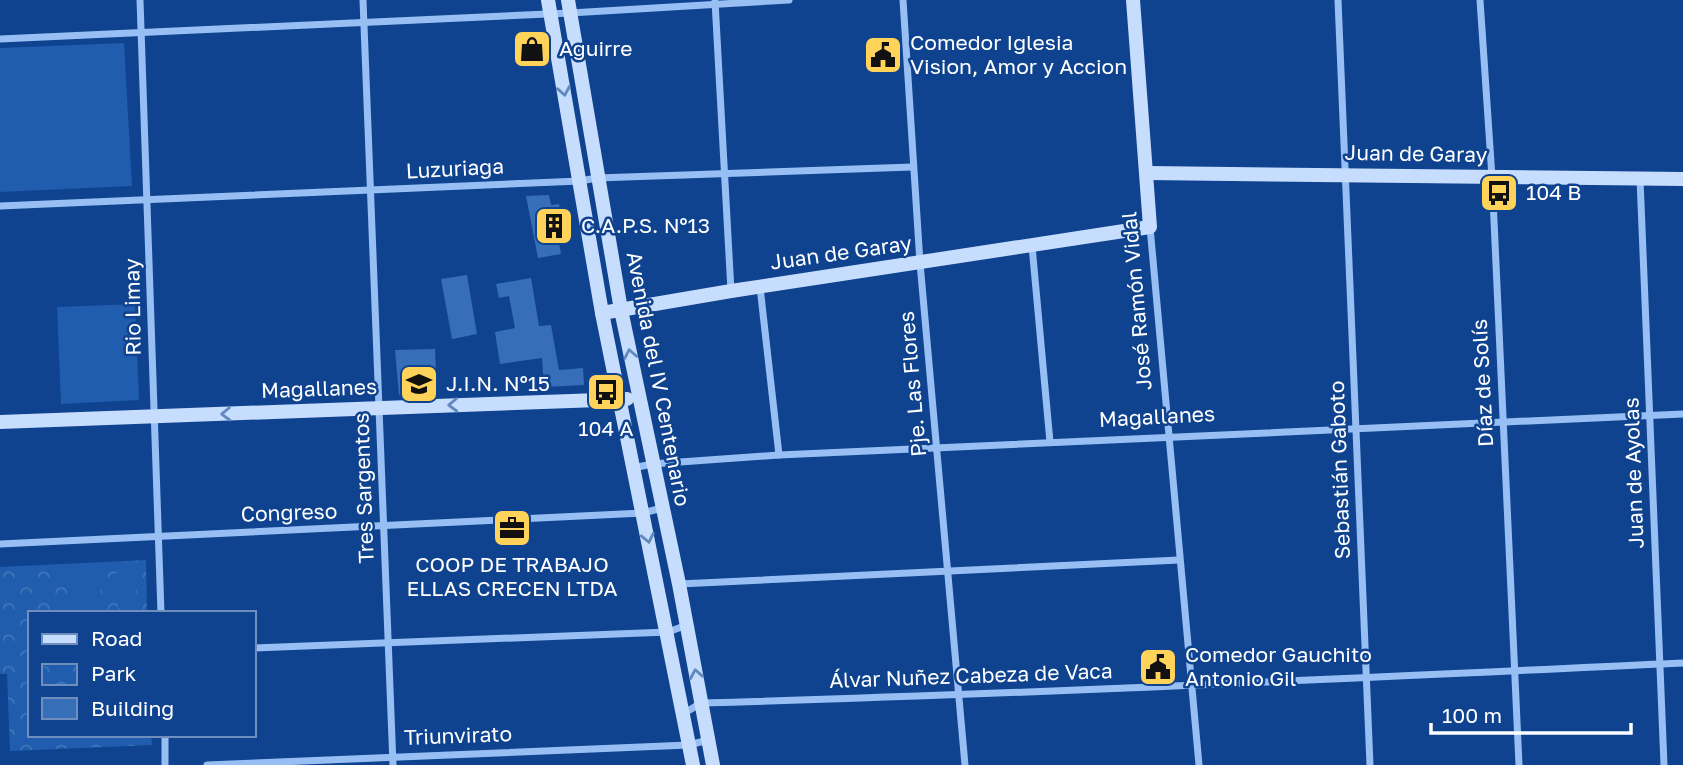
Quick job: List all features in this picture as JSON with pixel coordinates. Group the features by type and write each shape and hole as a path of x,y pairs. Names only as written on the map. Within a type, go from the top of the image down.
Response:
{"street":[{"name":"Rio Limay","path":"140,0 161,611"},
{"name":"Tres Sargentos","path":"363,0 393,765"},
{"path":"0,39 365,22 569,6 789,0"},
{"name":"Pje. Las Flores","path":"902,0 912,167 965,765"},
{"name":"José Ramón Vidal","path":"1133,0 1150,227 1199,765"},
{"name":"Sebastián Gaboto","path":"1338,0 1370,765"},
{"name":"Díaz de Solís","path":"1480,0 1492,177 1519,765"},
{"path":"715,2 731,291"},
{"name":"Avenida del IV Centenario","path":"569,6 621,310 679,584 713,765"},
{"name":"Avenida del IV Centenario","path":"549,7 602,313 693,765"},
{"name":"Luzuriaga","path":"0,206 580,181 724,172 912,167"},
{"name":"Juan de Garay","path":"1147,173 1683,179"},
{"name":"Juan de Ayolas","path":"1640,179 1664,765"},
{"name":"Juan de Garay","path":"602,313 1150,227"},
{"path":"1032,245 1050,442"},
{"path":"760,287 779,455"},
{"name":"Magallanes","path":"0,422 639,398"},
{"name":"Magallanes","path":"633,468 652,464 779,455 1683,414"},
{"name":"Congreso","path":"0,544 643,513 662,508"},
{"path":"679,584 1179,560"},
{"path":"256,648 668,632 687,625"},
{"name":"Álvar Nuñez Cabeza de Vaca","path":"683,714 701,704 959,696 1683,663"},
{"path":"165,737 165,765"},
{"name":"Triunvirato","path":"207,765 689,746 708,740"}],"green space":[{"path":"124,43 132,186 0,192 0,48"},
{"path":"135,304 139,400 61,404 57,307"},
{"path":"146,560 147,611 28,611 28,737 151,737 152,745 10,751 7,674 0,674 0,567"},
{"path":"100,568 101,611 71,611 70,569"},
{"path":"135,572 137,607 118,608 116,573"}],"building":[{"name":"C.A.P.S. Nº13","path":"549,195 551,205 559,204 560,209 566,208 571,235 558,237 561,254 538,258 526,196"},
{"path":"467,275 477,334 452,339 441,279"},
{"path":"531,278 539,326 551,325 559,370 583,368 584,385 544,387 542,358 500,364 495,332 515,328 509,296 499,298 496,284"},
{"name":"J.I.N. Nº15","path":"435,349 437,393 399,395 395,350"}],"place":[{"name":"Aguirre","path":"532,49"},
{"name":"Comedor Iglesia Vision, Amor y Accion","path":"883,55"},
{"name":"104 B","path":"1499,193"},
{"name":"C.A.P.S. Nº13","path":"554,226"},
{"name":"J.I.N. Nº15","path":"419,384"},
{"name":"104 A","path":"606,392"},
{"name":"COOP DE TRABAJO ELLAS CRECEN LTDA","path":"512,528"},
{"name":"Comedor Gauchito Antonio Gil","path":"1158,667"}]}
